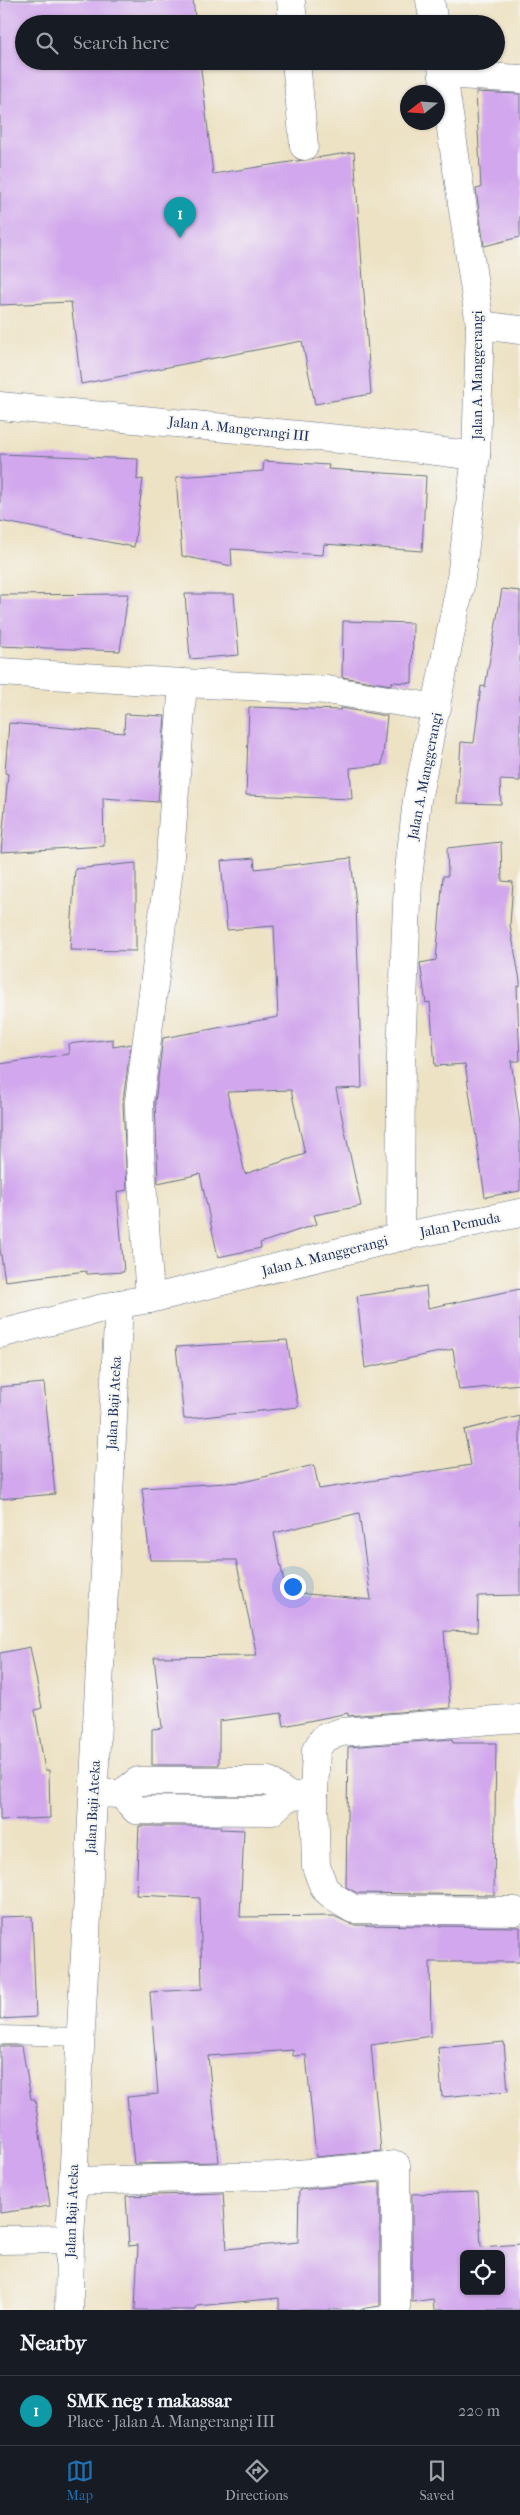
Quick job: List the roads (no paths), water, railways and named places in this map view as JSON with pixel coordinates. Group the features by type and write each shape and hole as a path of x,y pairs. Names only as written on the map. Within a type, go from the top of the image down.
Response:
{"street":[{"path":"291,0 292,15"},
{"path":"430,0 432,15"},
{"path":"297,70 304,146"},
{"name":"Jalan A. Manggerangi","path":"0,1334 400,1237 401,1053 408,879 417,800 460,586 476,456 480,324 442,70"},
{"path":"456,70 520,79"},
{"path":"480,324 520,330"},
{"name":"Jalan A. Mangerangi III","path":"0,406 339,438 476,456"},
{"path":"0,672 327,690 437,708"},
{"path":"150,1299 140,1152 139,1101 169,868 183,683"},
{"name":"Jalan Pemuda","path":"400,1237 520,1213"},
{"name":"Jalan Baji Ateka","path":"69,2310 70,2238 81,2037 108,1794 119,1304"},
{"path":"515,1911 353,1909 335,1898 324,1888 316,1866 301,1796 316,1750 324,1738 341,1732 520,1718"},
{"path":"108,1794 138,1781 269,1781 301,1796"},
{"path":"73,2181 276,2176 396,2165 396,2310"},
{"path":"0,2240 70,2238"}],"lane":[{"path":"0,2035 81,2037"}],"place":[{"name":"SMK neg 1 makassar","path":"180,238"}]}
